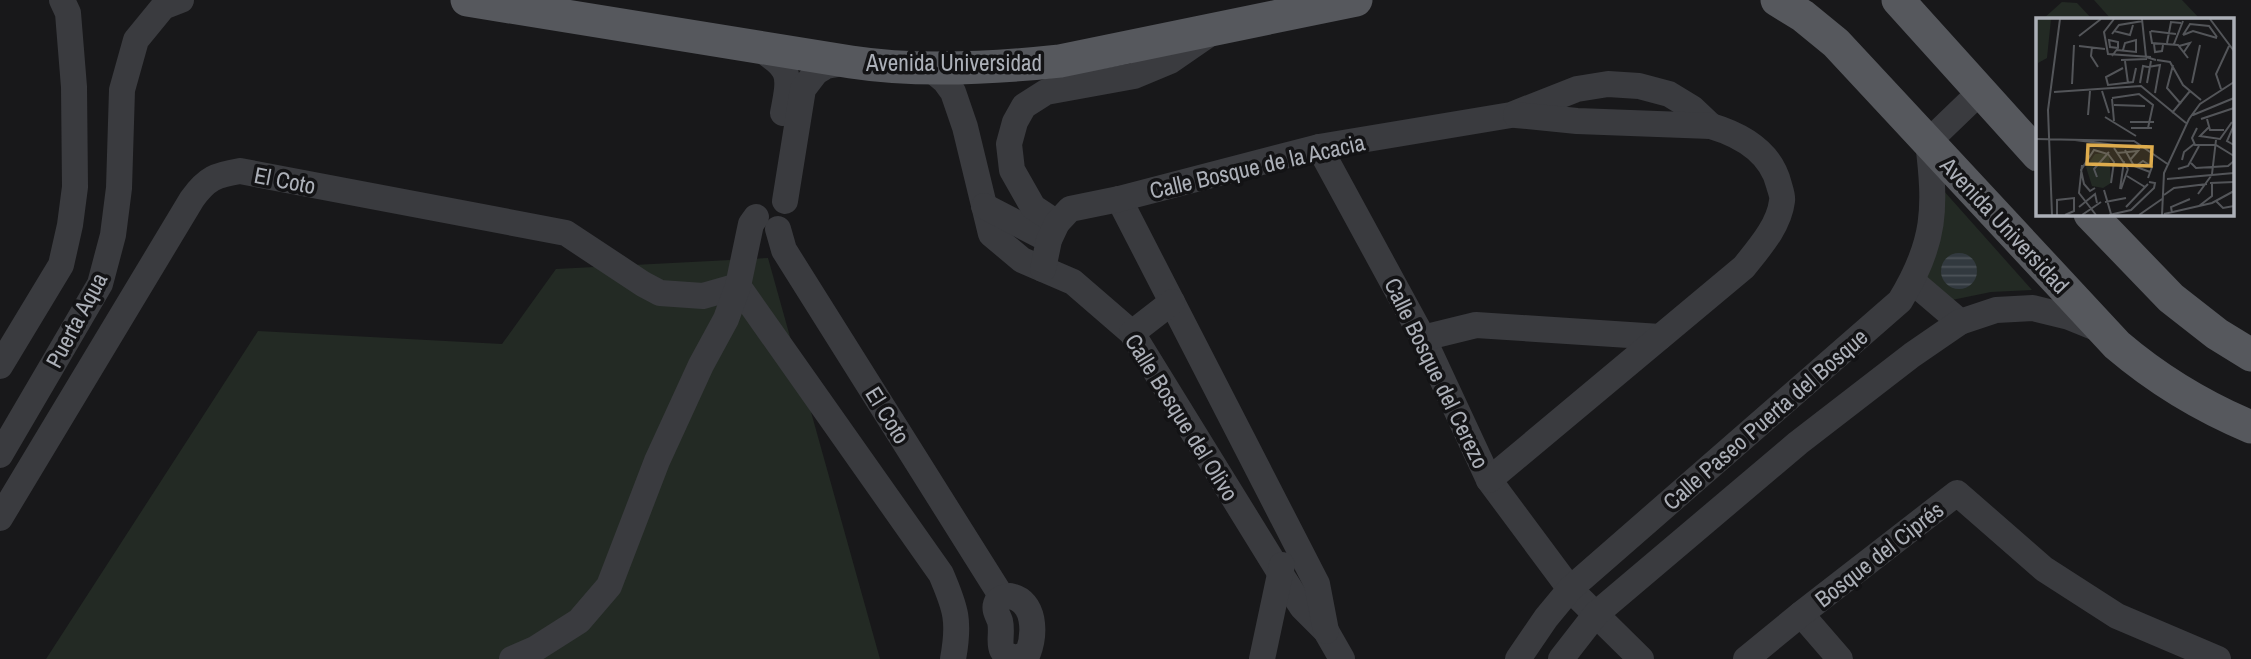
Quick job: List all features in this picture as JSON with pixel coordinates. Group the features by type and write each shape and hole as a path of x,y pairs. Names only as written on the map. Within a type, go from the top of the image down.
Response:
{"main road":[{"name":"Avenida Universidad","path":"467,0 518,5 851,62 927,66 1023,65 1060,61 1356,0"},
{"name":"Avenida Universidad","path":"1777,0 1803,16 1836,43 2102,331 2147,371 2185,396 2242,420"},
{"path":"1898,0 2036,153"},
{"path":"2091,215 2171,298 2217,334 2251,355"}],"street":[{"name":"Puerta Aqua","path":"0,366 61,265 75,187 74,87 68,13 62,0"},
{"name":"Puerta Aqua","path":"4,440 100,284 113,235 119,188 122,90 136,40 163,7 181,0"},
{"name":"Calle Bosque del Olivo","path":"1216,30 1170,61 1134,76 1046,92 1024,106 1015,122 1009,144 1012,170 1023,183 1045,198 1053,240 1073,282 1132,334 1280,573 1302,607 1326,631 1342,659"},
{"path":"756,46 785,69 788,77 771,211"},
{"path":"524,654 579,621 609,586 657,461 701,365 726,319 738,286 751,224 771,211 803,89 816,72 826,66 851,62"},
{"name":"Calle Bosque del Olivo","path":"927,66 945,81 953,92 965,127 984,206 997,224 1017,241 1053,240"},
{"name":"Calle Bosque de la Acacia","path":"1053,240 1119,199 1319,147 1511,115 1577,89 1608,84 1639,86 1670,94 1692,108 1711,126"},
{"path":"1928,142 1980,92"},
{"name":"Calle Bosque de la Acacia","path":"1489,480 1744,267 1770,233 1782,200 1777,178 1767,159 1751,144 1732,132 1711,126 1604,123 1511,115"},
{"name":"Calle Paseo Puerta del Bosque","path":"1518,659 1570,589 1900,301 1926,249 1934,217 1934,184 1928,142"},
{"name":"Calle Bosque del Cerezo","path":"1319,147 1423,338 1489,480 1570,589 1641,659"},
{"name":"El Coto","path":"0,518 192,199 203,183 219,175 240,171 566,233 660,293 703,296 738,286"},
{"name":"Calle Bosque del Olivo","path":"1119,199 1317,584 1326,631"},
{"name":"El Coto","path":"771,211 785,250 1002,597 1016,597 1028,609 1033,628 1028,653 1022,657 1011,658"},
{"path":"1912,281 1960,322"},
{"path":"738,286 941,574 956,610 957,636 953,659"},
{"path":"1132,334 1172,302"},
{"name":"Calle Paseo Puerta del Bosque","path":"1561,659 1596,614 1798,443 1912,355 1960,322 1996,310 2033,308 2069,317 2102,331"},
{"path":"1423,338 1476,325 1660,337"},
{"path":"1773,413 1798,443"},
{"name":"Bosque del Ciprés","path":"1746,659 1957,494 2044,569 2117,616 2218,659"},
{"path":"1262,659 1289,527"},
{"path":"1801,614 1840,659"}],"shaded area":[{"path":"2094,0 2182,0 2199,18 2110,18"},
{"path":"2062,2 2077,3 2091,18 2044,18"},
{"path":"1943,190 2032,290 1991,292 1947,301 1927,282 1927,269"},
{"path":"1959,253 1971,259 1977,271 1971,283 1959,289 1947,283 1941,271 1947,259"},
{"path":"768,258 880,659 46,659 258,331 502,344 556,269"}]}
